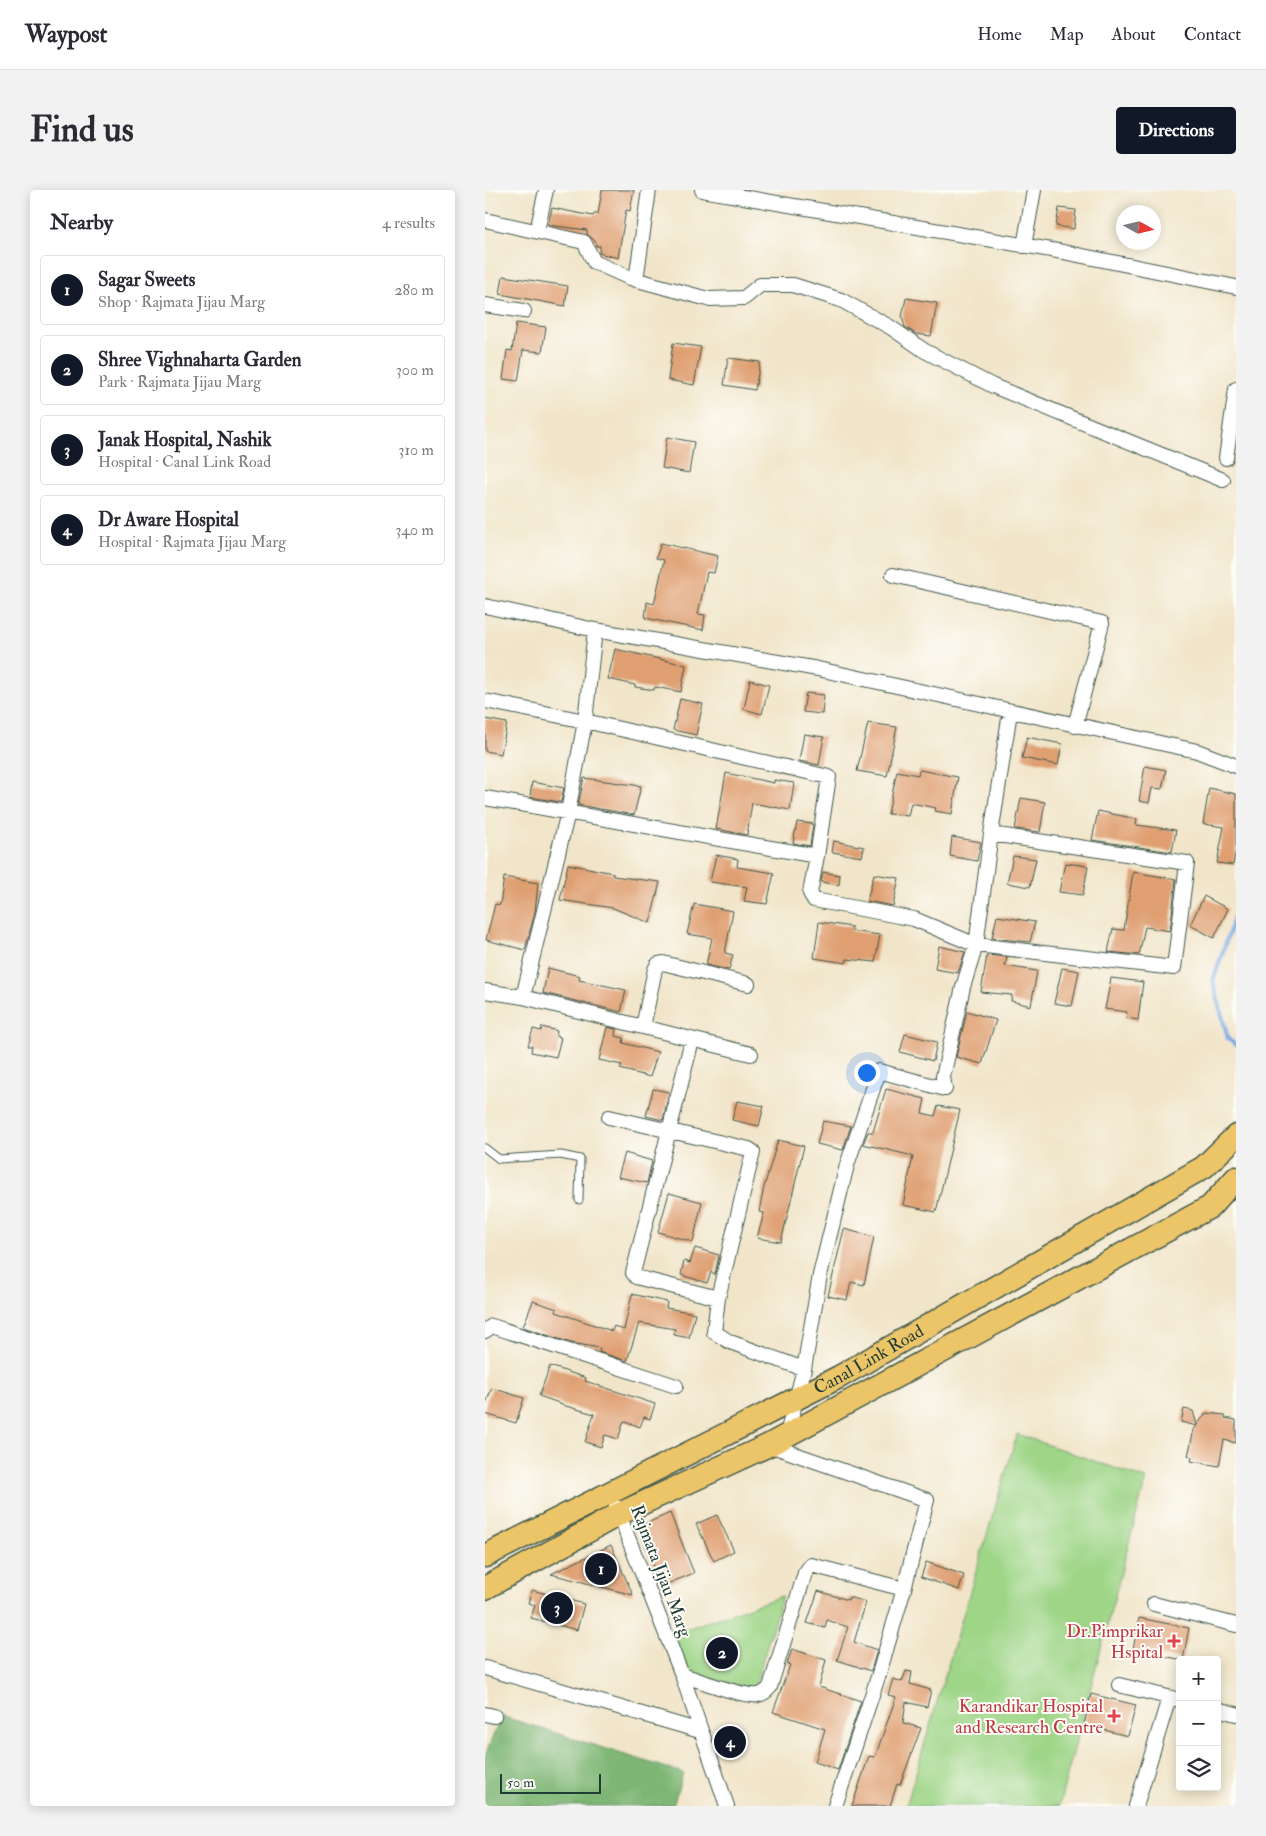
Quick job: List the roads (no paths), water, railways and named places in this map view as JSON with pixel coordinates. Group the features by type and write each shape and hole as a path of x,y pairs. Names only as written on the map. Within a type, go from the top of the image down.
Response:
{"main road":[{"name":"Canal Link Road","path":"485,1556 611,1490 796,1399 995,1288 1204,1167 1236,1136"},
{"name":"Canal Link Road","path":"485,1588 619,1514 778,1440 1210,1207 1236,1178"}],"street":[{"path":"537,231 546,190"},
{"path":"635,280 649,190"},
{"path":"702,190 1063,252 1236,287"},
{"path":"1024,246 1034,190"},
{"path":"485,220 584,242 594,262 635,280 708,299 744,298 760,285 793,285 841,300 890,326 925,351 993,386 1223,480"},
{"path":"485,304 524,311"},
{"path":"1226,458 1236,389"},
{"path":"893,575 1102,623 1075,726"},
{"path":"485,606 595,630 818,669 1009,712 1197,751 1236,766"},
{"path":"523,997 568,812 585,721 595,630"},
{"path":"485,701 585,721 829,777 810,893 814,900 914,919 976,945 1174,968 1187,863 991,834"},
{"path":"835,1806 878,1677 904,1589 927,1500 778,1440 796,1399 804,1369 821,1275 847,1164 879,1071 945,1089 943,1077 963,987 976,945 1009,712"},
{"path":"485,798 817,856"},
{"path":"643,1027 655,969 658,964 663,963 747,984"},
{"path":"485,991 523,997 751,1054"},
{"path":"692,1040 633,1273 636,1277 718,1298"},
{"path":"609,1117 749,1149 753,1152 718,1298 714,1328 716,1335 804,1369"},
{"path":"485,1331 492,1326 676,1386"},
{"name":"Rajmata Jijau Marg","path":"611,1490 682,1675 727,1806"},
{"path":"682,1675 743,1693 757,1695 766,1692 770,1687 783,1648 805,1573 811,1565 904,1589"},
{"path":"1154,1604 1236,1625"},
{"path":"485,1668 700,1731"},
{"path":"1119,1685 1174,1699 1136,1806"},
{"path":"1221,1710 1236,1714"}],"lane":[{"path":"485,1148 499,1159 561,1155 580,1159 579,1200"}],"waterway":[{"path":"1236,912 1213,981 1228,1039 1236,1045"}],"place":[{"name":"Sagar Sweets","path":"601,1569"},
{"name":"Janak Hospital, Nashik","path":"557,1608"},
{"name":"Dr.Pimprikar Hspital","path":"1174,1641"},
{"name":"Shree Vighnaharta Garden","path":"722,1653"},
{"name":"Karandikar Hospital and Research Centre","path":"1114,1716"},
{"name":"Dr Aware Hospital","path":"730,1742"}]}
